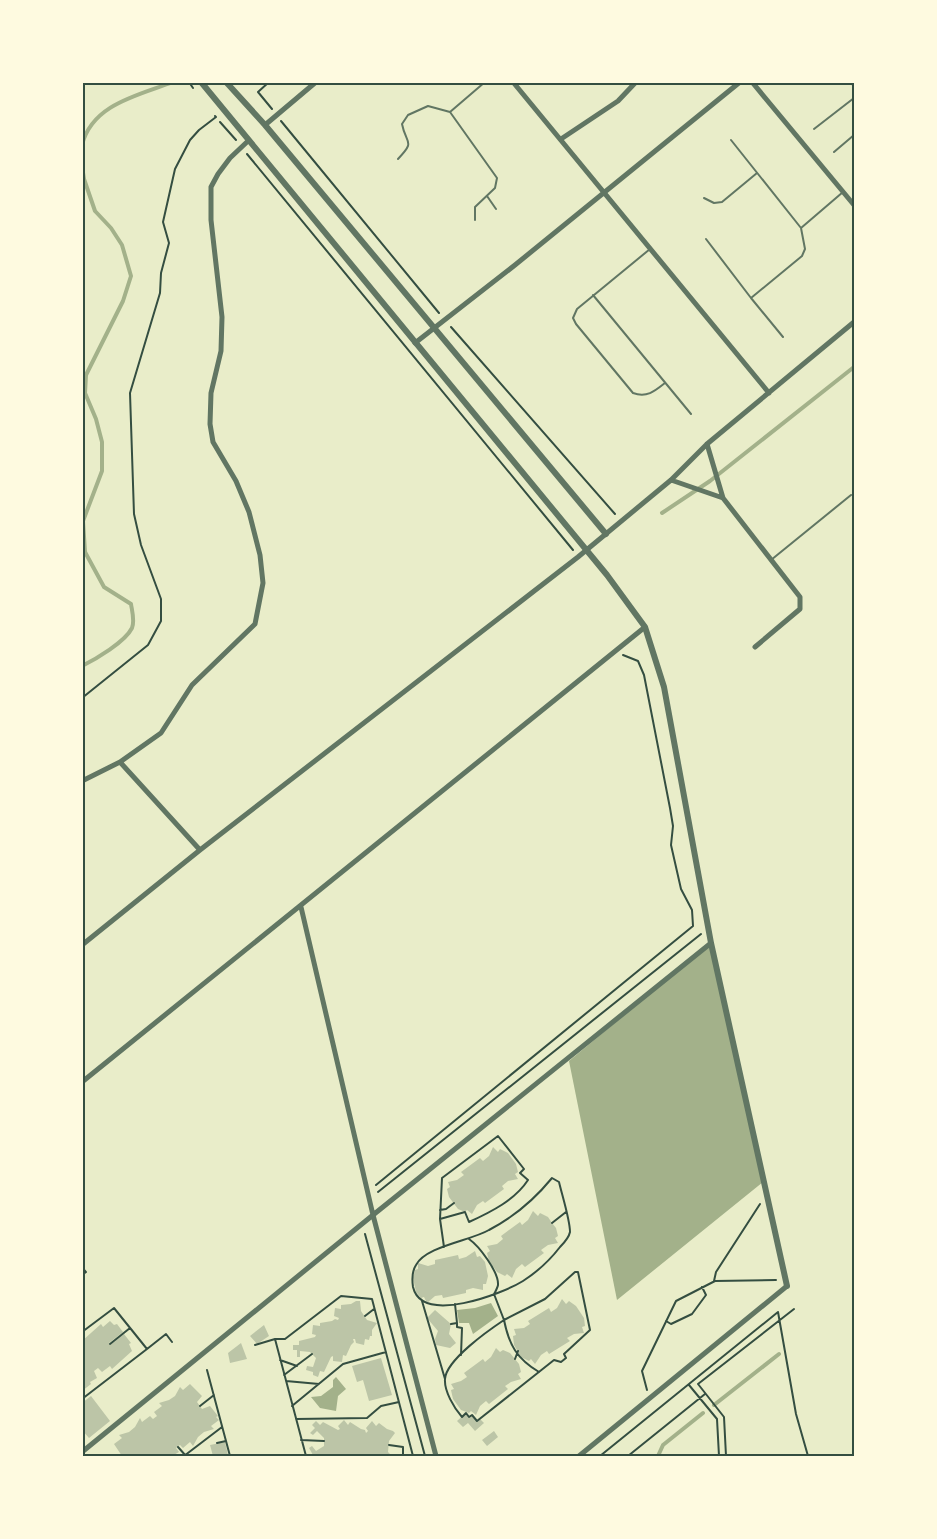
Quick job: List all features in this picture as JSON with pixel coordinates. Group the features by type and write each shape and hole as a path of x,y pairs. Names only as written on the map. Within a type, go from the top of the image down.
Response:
{"street":[{"path":"201,82 607,575 645,627 664,687 711,943 787,1286 579,1456"},
{"path":"265,125 316,82"},
{"path":"513,82 769,393"},
{"path":"561,139 618,101 636,82"},
{"path":"415,343 740,82"},
{"path":"752,82 855,205"},
{"path":"226,83 265,125 606,534"},
{"path":"82,781 120,762 161,734 192,685 255,624 263,583 261,564 249,512 236,481 213,442 210,424 211,393 221,351 222,317 211,220 211,188 230,158 248,141"},
{"path":"82,945 200,850 578,557 671,480 707,444 855,322"},
{"path":"707,444 723,498 800,597 800,609 755,647"},
{"path":"671,480 723,498"},
{"path":"82,1082 301,908 645,627"},
{"path":"120,762 200,850"},
{"path":"301,908 368,1195 436,1456"},
{"path":"82,1452 711,943"}],"lane":[{"path":"450,112 484,82"},
{"path":"851,82 855,87"},
{"path":"814,129 855,98"},
{"path":"398,159 408,148 409,142 402,124 408,115 428,106 439,107 450,112 497,178 495,188 475,207 475,220"},
{"path":"834,152 855,135"},
{"path":"731,140 801,228 805,249 802,256 752,298"},
{"path":"704,198 714,203 722,202 757,173"},
{"path":"801,228 843,192"},
{"path":"486,196 496,209"},
{"path":"706,239 783,337"},
{"path":"650,249 577,309 573,318 633,393 650,394 665,383"},
{"path":"593,295 691,414"},
{"path":"771,560 851,495"}],"path":[{"path":"269,82 258,92 277,116 445,320 621,521"},
{"path":"210,109 578,557"},
{"path":"82,698 148,645 161,621 160,599 141,545 134,514 130,393 160,293 161,273 169,243 163,222 175,169 190,141 199,130 216,117"},
{"path":"368,1195 693,926 692,910 681,889 671,845 672,817 644,675 638,661 615,651"},
{"path":"368,1195 708,928"},
{"path":"440,1219 465,1212 469,1222 508,1200 528,1180 520,1173 524,1169 498,1136 442,1178 440,1219 444,1247"},
{"path":"552,1178 559,1182 569,1235 552,1257 523,1281 494,1294 455,1304 427,1304 422,1301 415,1293 413,1272 417,1263 429,1253 469,1239 488,1231 526,1206 552,1178"},
{"path":"440,1210 454,1203"},
{"path":"714,1281 716,1272 760,1204"},
{"path":"552,1223 566,1212"},
{"path":"362,1224 425,1456"},
{"path":"469,1239 481,1249 497,1277 498,1286 494,1294 511,1348 526,1365 539,1372"},
{"path":"82,1267 86,1272 82,1275"},
{"path":"487,1269 492,1267"},
{"path":"422,1301 445,1379 454,1407 462,1417 466,1413 470,1417 472,1415 477,1421 554,1360 561,1362 566,1358 564,1353 590,1332 578,1272 575,1272 545,1299 504,1320 471,1345 461,1355 445,1379"},
{"path":"649,1399 642,1371 676,1301 714,1281 776,1280"},
{"path":"666,1321 671,1324 692,1314 706,1295 702,1287"},
{"path":"255,1345 275,1339 285,1339 340,1296 372,1299 413,1456"},
{"path":"455,1304 457,1328 462,1328 461,1355"},
{"path":"82,1332 114,1308 147,1349"},
{"path":"365,1316 374,1308"},
{"path":"580,1311 585,1308"},
{"path":"726,1456 724,1417 698,1384 794,1309"},
{"path":"600,1456 778,1312 796,1414 808,1456"},
{"path":"451,1324 457,1323"},
{"path":"110,1344 130,1328"},
{"path":"82,1399 166,1334 172,1342"},
{"path":"275,1339 306,1456"},
{"path":"292,1406 343,1364 381,1356 386,1352"},
{"path":"515,1359 517,1353"},
{"path":"284,1375 312,1354"},
{"path":"280,1360 297,1366"},
{"path":"207,1370 230,1456 224,1456"},
{"path":"286,1381 319,1384"},
{"path":"689,1384 717,1419 719,1456"},
{"path":"627,1456 705,1394"},
{"path":"200,1406 214,1395"},
{"path":"296,1419 367,1418 381,1406 399,1402"},
{"path":"454,1407 457,1404"},
{"path":"178,1447 185,1456 222,1427"},
{"path":"301,1440 324,1441"},
{"path":"217,1443 226,1441"},
{"path":"389,1445 403,1447 403,1456"}],"shaded area":[{"path":"711,943 763,1182 617,1300 569,1061"},
{"path":"491,1303 498,1316 473,1334 469,1323 459,1323 457,1310"},
{"path":"336,1377 346,1389 338,1396 336,1411 320,1408 311,1397 321,1396 333,1387 333,1380"}],"building":[{"path":"493,1147 498,1152 500,1149 508,1153 516,1164 518,1172 515,1174 518,1179 508,1181 502,1186 504,1189 485,1203 483,1201 477,1205 472,1214 467,1210 465,1212 458,1209 449,1197 448,1182 464,1175 461,1172 480,1158 483,1161 489,1156"},
{"path":"533,1211 538,1216 540,1213 548,1217 556,1228 558,1236 555,1238 558,1243 548,1245 541,1250 544,1253 525,1267 522,1264 516,1269 512,1278 507,1274 505,1276 497,1272 489,1261 487,1253 490,1251 487,1246 497,1244 503,1239 501,1236 520,1222 522,1225"},
{"path":"475,1251 477,1257 480,1256 485,1262 488,1276 486,1284 483,1284 483,1290 473,1288 466,1290 466,1293 443,1298 442,1295 435,1296 427,1303 424,1297 421,1298 416,1292 413,1278 415,1270 418,1269 418,1263 428,1266 435,1264 435,1260 458,1255 459,1259"},
{"path":"562,1299 566,1304 569,1301 576,1306 584,1318 585,1326 582,1327 584,1333 574,1334 567,1338 570,1341 549,1354 547,1351 535,1364 531,1359 529,1361 521,1357 514,1345 513,1336 516,1335 514,1329 524,1328 530,1324 528,1321 549,1308 551,1312 557,1308"},
{"path":"360,1301 361,1311 367,1320 377,1323 372,1330 372,1336 369,1340 365,1339 364,1345 356,1343 353,1339 354,1342 346,1356 343,1355 342,1362 333,1361 333,1356 324,1372 320,1371 318,1377 313,1375 313,1372 306,1370 307,1366 313,1367 316,1358 310,1352 300,1351 300,1357 297,1357 297,1350 293,1350 293,1345 299,1345 299,1341 315,1337 316,1335 312,1334 313,1325 320,1326 320,1323 338,1320 339,1318 334,1316 335,1308 341,1309 341,1305"},
{"path":"435,1310 451,1324 449,1334 456,1343 450,1348 436,1345 435,1339 438,1331 427,1318"},
{"path":"110,1321 114,1325 117,1324 123,1332 109,1343 110,1345 124,1334 131,1343 129,1344 132,1351 112,1369 110,1366 102,1372 98,1368 94,1371 97,1378 82,1391 82,1341 101,1324 103,1327"},
{"path":"264,1325 269,1336 257,1344 250,1336"},
{"path":"241,1343 247,1359 230,1363 228,1353"},
{"path":"496,1348 500,1352 503,1350 510,1353 519,1364 521,1372 518,1374 521,1379 505,1386 508,1389 489,1404 486,1401 480,1406 476,1415 471,1411 469,1413 461,1410 453,1399 451,1390 454,1389 451,1384 467,1377 464,1373 483,1359 485,1362"},
{"path":"381,1358 392,1395 369,1401 363,1380 357,1382 352,1366"},
{"path":"190,1384 202,1396 197,1402 202,1409 210,1406 218,1416 216,1417 219,1420 211,1426 214,1429 204,1432 193,1446 190,1442 183,1448 180,1445 176,1448 179,1452 172,1456 122,1456 114,1444 122,1438 119,1435 129,1432 140,1418 142,1422 150,1416 153,1419 157,1416 154,1412 162,1406 159,1403 175,1396 180,1387 183,1390"},
{"path":"91,1396 110,1421 89,1438 82,1430 82,1403"},
{"path":"466,1413 469,1417 472,1415 477,1421 480,1419 484,1423 475,1431 468,1423 463,1427 457,1421"},
{"path":"344,1420 348,1425 350,1422 365,1430 366,1433 368,1431 366,1428 372,1421 376,1426 379,1423 393,1431 395,1433 389,1441 388,1452 391,1455 310,1456 313,1455 309,1448 312,1446 316,1451 324,1446 324,1438 317,1431 313,1435 310,1433 315,1428 312,1425 316,1421 320,1425 323,1422 338,1430 340,1429 338,1426"},
{"path":"494,1431 498,1437 487,1446 482,1440"},
{"path":"225,1442 228,1455 213,1456 210,1445"}],"waterway":[{"path":"82,145 87,131 106,110 132,97 173,82"},
{"path":"82,166 95,211 111,228 122,245 131,276 123,301 86,375 85,393 96,419 102,442 102,471 83,521 85,552 104,587 131,604 133,619 132,628 123,639 102,655 82,666"},
{"path":"662,513 710,481 854,367"},
{"path":"714,1405 779,1354"},
{"path":"658,1456 663,1445 703,1413"}]}
